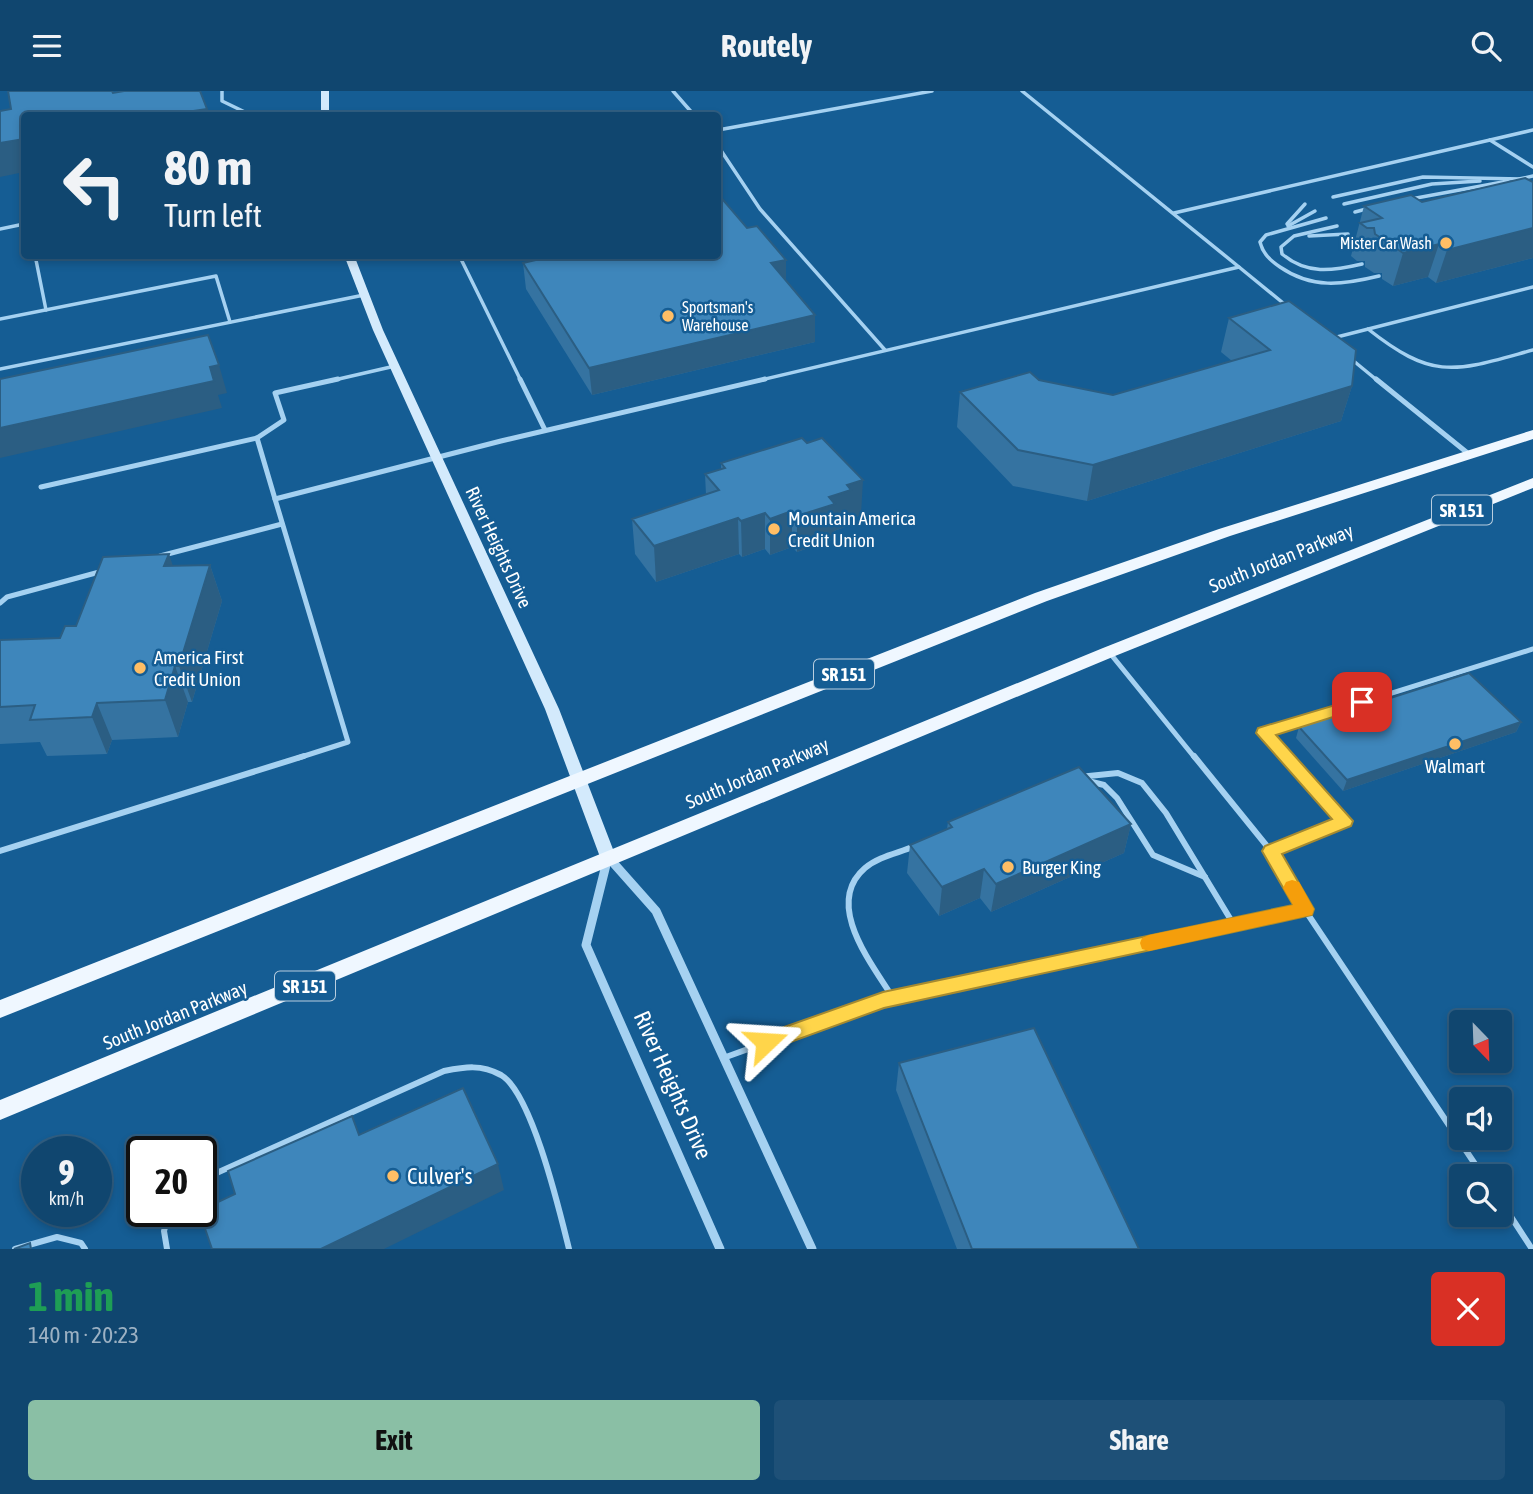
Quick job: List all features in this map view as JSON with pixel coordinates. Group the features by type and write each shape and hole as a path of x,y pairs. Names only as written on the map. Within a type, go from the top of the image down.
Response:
{"main road":[{"name":"South Jordan Parkway","path":"0,1009 1054,592 1533,434"},
{"name":"South Jordan Parkway","path":"0,1110 277,998 608,857 1109,652 1533,483"}],"street":[{"path":"325,91 325,112"},
{"name":"River Heights Drive","path":"350,259 395,366 552,709 608,857 656,911 726,1057 812,1249"},
{"name":"River Heights Drive","path":"608,857 586,946 637,1056 720,1249"}],"lane":[{"path":"222,91 222,101 245,112"},
{"path":"673,91 691,112"},
{"path":"721,129 932,91"},
{"path":"1021,91 1295,313"},
{"path":"1174,213 1533,130"},
{"path":"1490,140 1533,167"},
{"path":"721,150 760,209 885,350"},
{"path":"1465,195 1533,176"},
{"path":"1333,197 1423,177 1521,179"},
{"path":"1499,190 1521,179"},
{"path":"1405,200 1521,179"},
{"path":"1344,204 1432,184 1521,179"},
{"path":"1282,229 1305,204"},
{"path":"1355,212 1380,206"},
{"path":"1282,229 1314,211"},
{"path":"1326,218 1266,235 1261,242 1261,249 1266,256 1300,281 1328,287 1379,276"},
{"path":"0,229 21,225"},
{"path":"1337,226 1294,236 1281,247 1282,254 1297,266 1321,272 1362,264"},
{"path":"1294,236 1348,234"},
{"path":"36,259 46,310"},
{"path":"461,259 545,430"},
{"path":"275,499 545,430 1239,267"},
{"path":"0,319 216,277 230,322"},
{"path":"1327,339 1533,287"},
{"path":"0,369 364,295"},
{"path":"1367,329 1397,352 1429,367 1450,369 1471,366 1533,350"},
{"path":"1327,339 1337,348"},
{"path":"1348,356 1469,455"},
{"path":"41,487 257,438 284,421 275,393 395,366"},
{"path":"0,851 348,742 257,438"},
{"path":"151,558 282,524"},
{"path":"0,603 7,597 112,569"},
{"path":"1271,851 1345,821 1264,733 1533,649"},
{"path":"1109,652 1271,851 1305,909 1475,1164"},
{"path":"1205,877 1153,855 1117,798 1104,785 1076,779 1089,774 1118,773 1142,783 1166,813 1205,877 1234,925"},
{"path":"893,998 852,924 849,886 866,867 929,840"},
{"path":"726,1057 893,998 1305,909"},
{"path":"217,1173 444,1071 474,1065 503,1076 525,1106 558,1202 569,1249"},
{"path":"1512,1219 1532,1249"},
{"path":"165,1227 167,1249"},
{"path":"15,1249 57,1237 81,1243 85,1249"}],"building":[{"path":"8,91 200,91 207,109 186,112 21,112 21,140 0,143 0,111 11,109"},
{"path":"1525,178 1533,182 1533,228 1447,250 1439,244 1403,253 1393,246 1392,239 1384,240 1375,234 1374,228 1367,228 1360,223 1382,218 1364,206 1411,195 1422,202"},
{"name":"Sportsman's Warehouse","path":"721,198 747,228 757,226 786,260 771,263 815,315 589,368 523,263 540,259 721,259"},
{"path":"1289,301 1356,350 1352,386 1093,465 1018,450 960,392 1030,372 1039,380 1113,395 1270,350 1229,318"},
{"path":"208,335 219,365 210,367 214,381 0,428 0,379"},
{"path":"802,438 807,443 822,438 863,480 847,485 851,490 829,497 835,504 797,516 792,511 770,519 765,513 741,521 738,518 654,546 632,519 719,490 705,474 725,468 721,463"},
{"path":"169,554 164,566 210,565 179,666 175,666 165,700 97,703 92,717 30,720 35,705 0,707 0,640 60,638 65,626 76,626 103,557"},
{"path":"1469,673 1521,722 1347,780 1299,727"},
{"path":"1079,767 1131,824 996,884 984,869 942,887 910,845 952,827 948,822"},
{"path":"1034,1028 1139,1249 972,1249 899,1063"},
{"name":"Culver's","path":"463,1088 498,1164 321,1249 212,1249 204,1227 217,1227 217,1202 235,1194 228,1171 352,1116 359,1135"},
{"path":"30,1243 31,1249 14,1249"}],"slow traffic":[{"path":"1149,943 1305,909 1292,888"}],"place":[{"name":"Mister Car Wash","path":"1446,243"},
{"name":"Sportsman's Warehouse","path":"668,316"},
{"name":"Mountain America Credit Union","path":"774,529"},
{"name":"America First Credit Union","path":"140,668"},
{"name":"Walmart","path":"1455,744"},
{"name":"Burger King","path":"1008,867"},
{"name":"Culver's","path":"393,1176"}],"route":[{"path":"766,1042 883,1000 1305,909 1271,851 1345,821 1264,733 1362,702"}]}
